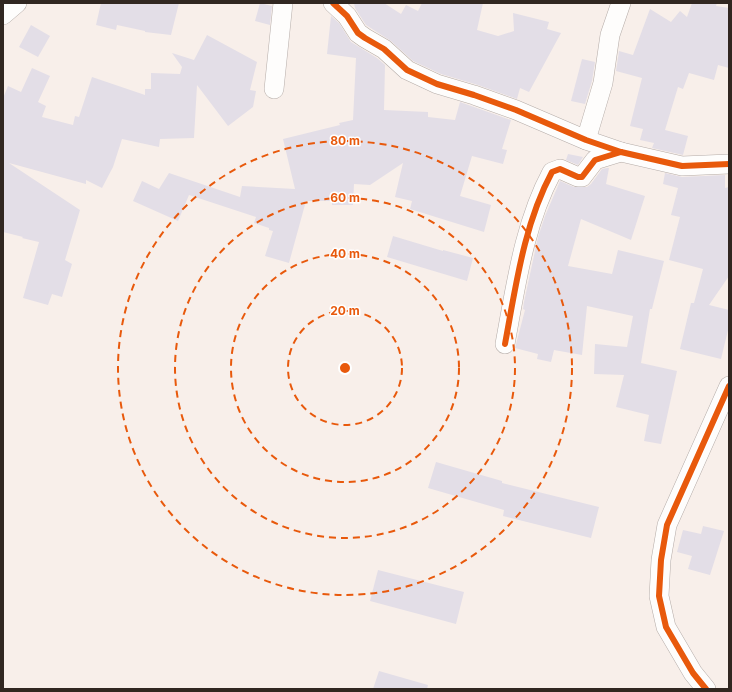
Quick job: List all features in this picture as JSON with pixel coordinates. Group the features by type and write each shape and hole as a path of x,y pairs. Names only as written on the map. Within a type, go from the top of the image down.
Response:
{"street":[{"path":"3,15 17,3"},
{"path":"274,89 287,3"},
{"path":"333,3 347,16 358,33 364,38 384,49 407,70 437,84 516,110 586,140 621,152 682,166 729,164"},
{"path":"586,140 603,83 610,35 621,3"},
{"path":"505,344 520,261 541,192 552,172 560,169 578,177 582,177 595,160 621,152"},
{"path":"706,689 693,673 666,627 659,596 661,560 667,525 729,386"}],"building":[{"path":"101,3 179,3 171,35 145,32 117,25 116,30 96,25"},
{"path":"260,3 272,6 270,25 255,21"},
{"path":"354,3 384,3 401,14 406,5 418,11 422,3 483,3 477,30 498,36 514,31 513,13 549,22 547,29 561,33 529,92 520,88 517,99 441,74 413,61 391,41 366,25 355,8"},
{"path":"692,3 717,3 716,6 729,8 729,68 718,65 714,80 689,73 683,89 678,87 665,130 688,136 683,155 652,148 654,143 640,140 643,129 630,126 642,78 616,71 619,51 633,55 650,9 671,22 680,11 687,17"},
{"path":"331,16 339,23 351,42 377,58 385,65 384,110 428,112 428,117 455,120 460,102 511,120 502,149 507,150 503,164 472,156 460,196 491,205 484,232 410,209 412,201 395,197 403,163 370,185 354,184 353,205 332,205 332,201 306,201 289,263 265,256 273,231 269,230 269,228 254,223 256,217 189,195 178,221 133,201 142,181 159,189 169,173 240,197 242,186 295,189 283,139 340,125 339,123 353,120 356,58 327,54"},
{"path":"31,25 50,36 38,57 19,47"},
{"path":"207,35 257,62 250,90 256,91 253,107 228,126 197,85 194,138 160,139 159,147 122,139 113,167 102,188 86,180 86,184 9,163 80,210 65,260 72,264 62,297 52,294 48,305 23,298 39,242 3,232 3,98 8,86 21,92 32,68 50,76 38,102 46,106 42,117 73,125 75,116 79,117 92,77 145,95 145,89 151,89 151,73 180,74 182,67 172,53 194,60"},
{"path":"582,59 595,62 592,81 585,104 571,101"},
{"path":"568,154 583,157 578,165 566,160"},
{"path":"609,168 606,184 645,196 631,240 581,219 568,266 612,274 618,250 664,261 652,309 650,309 641,363 677,371 661,444 644,441 649,415 616,407 624,375 594,374 595,344 627,347 633,316 587,306 582,355 554,350 551,362 537,359 538,354 515,348 525,310 523,309 524,302 538,237 560,181 574,187 587,187 602,169"},
{"path":"665,173 682,177 725,175 725,188 729,187 729,276 709,305 729,310 729,326 721,359 680,349 691,303 694,303 703,269 669,260 680,217 671,215 678,188 663,184"},
{"path":"393,236 443,251 473,258 467,281 387,257"},
{"path":"436,462 502,481 502,483 599,507 591,538 503,516 504,510 428,488"},
{"path":"703,526 724,531 710,575 688,569 692,556 677,552 683,530 701,534"},
{"path":"378,570 464,592 456,624 370,601"},
{"path":"379,671 428,685 427,689 373,689"}],"cycle path":[{"path":"333,3 347,16 358,33 384,49 407,70 437,84 516,110 586,140 621,152 682,166 729,164"},
{"path":"505,344 522,255 534,213 552,172 560,169 578,177 582,177 595,160 621,152"},
{"path":"706,689 693,673 666,627 659,596 661,560 667,525 729,386"}]}
